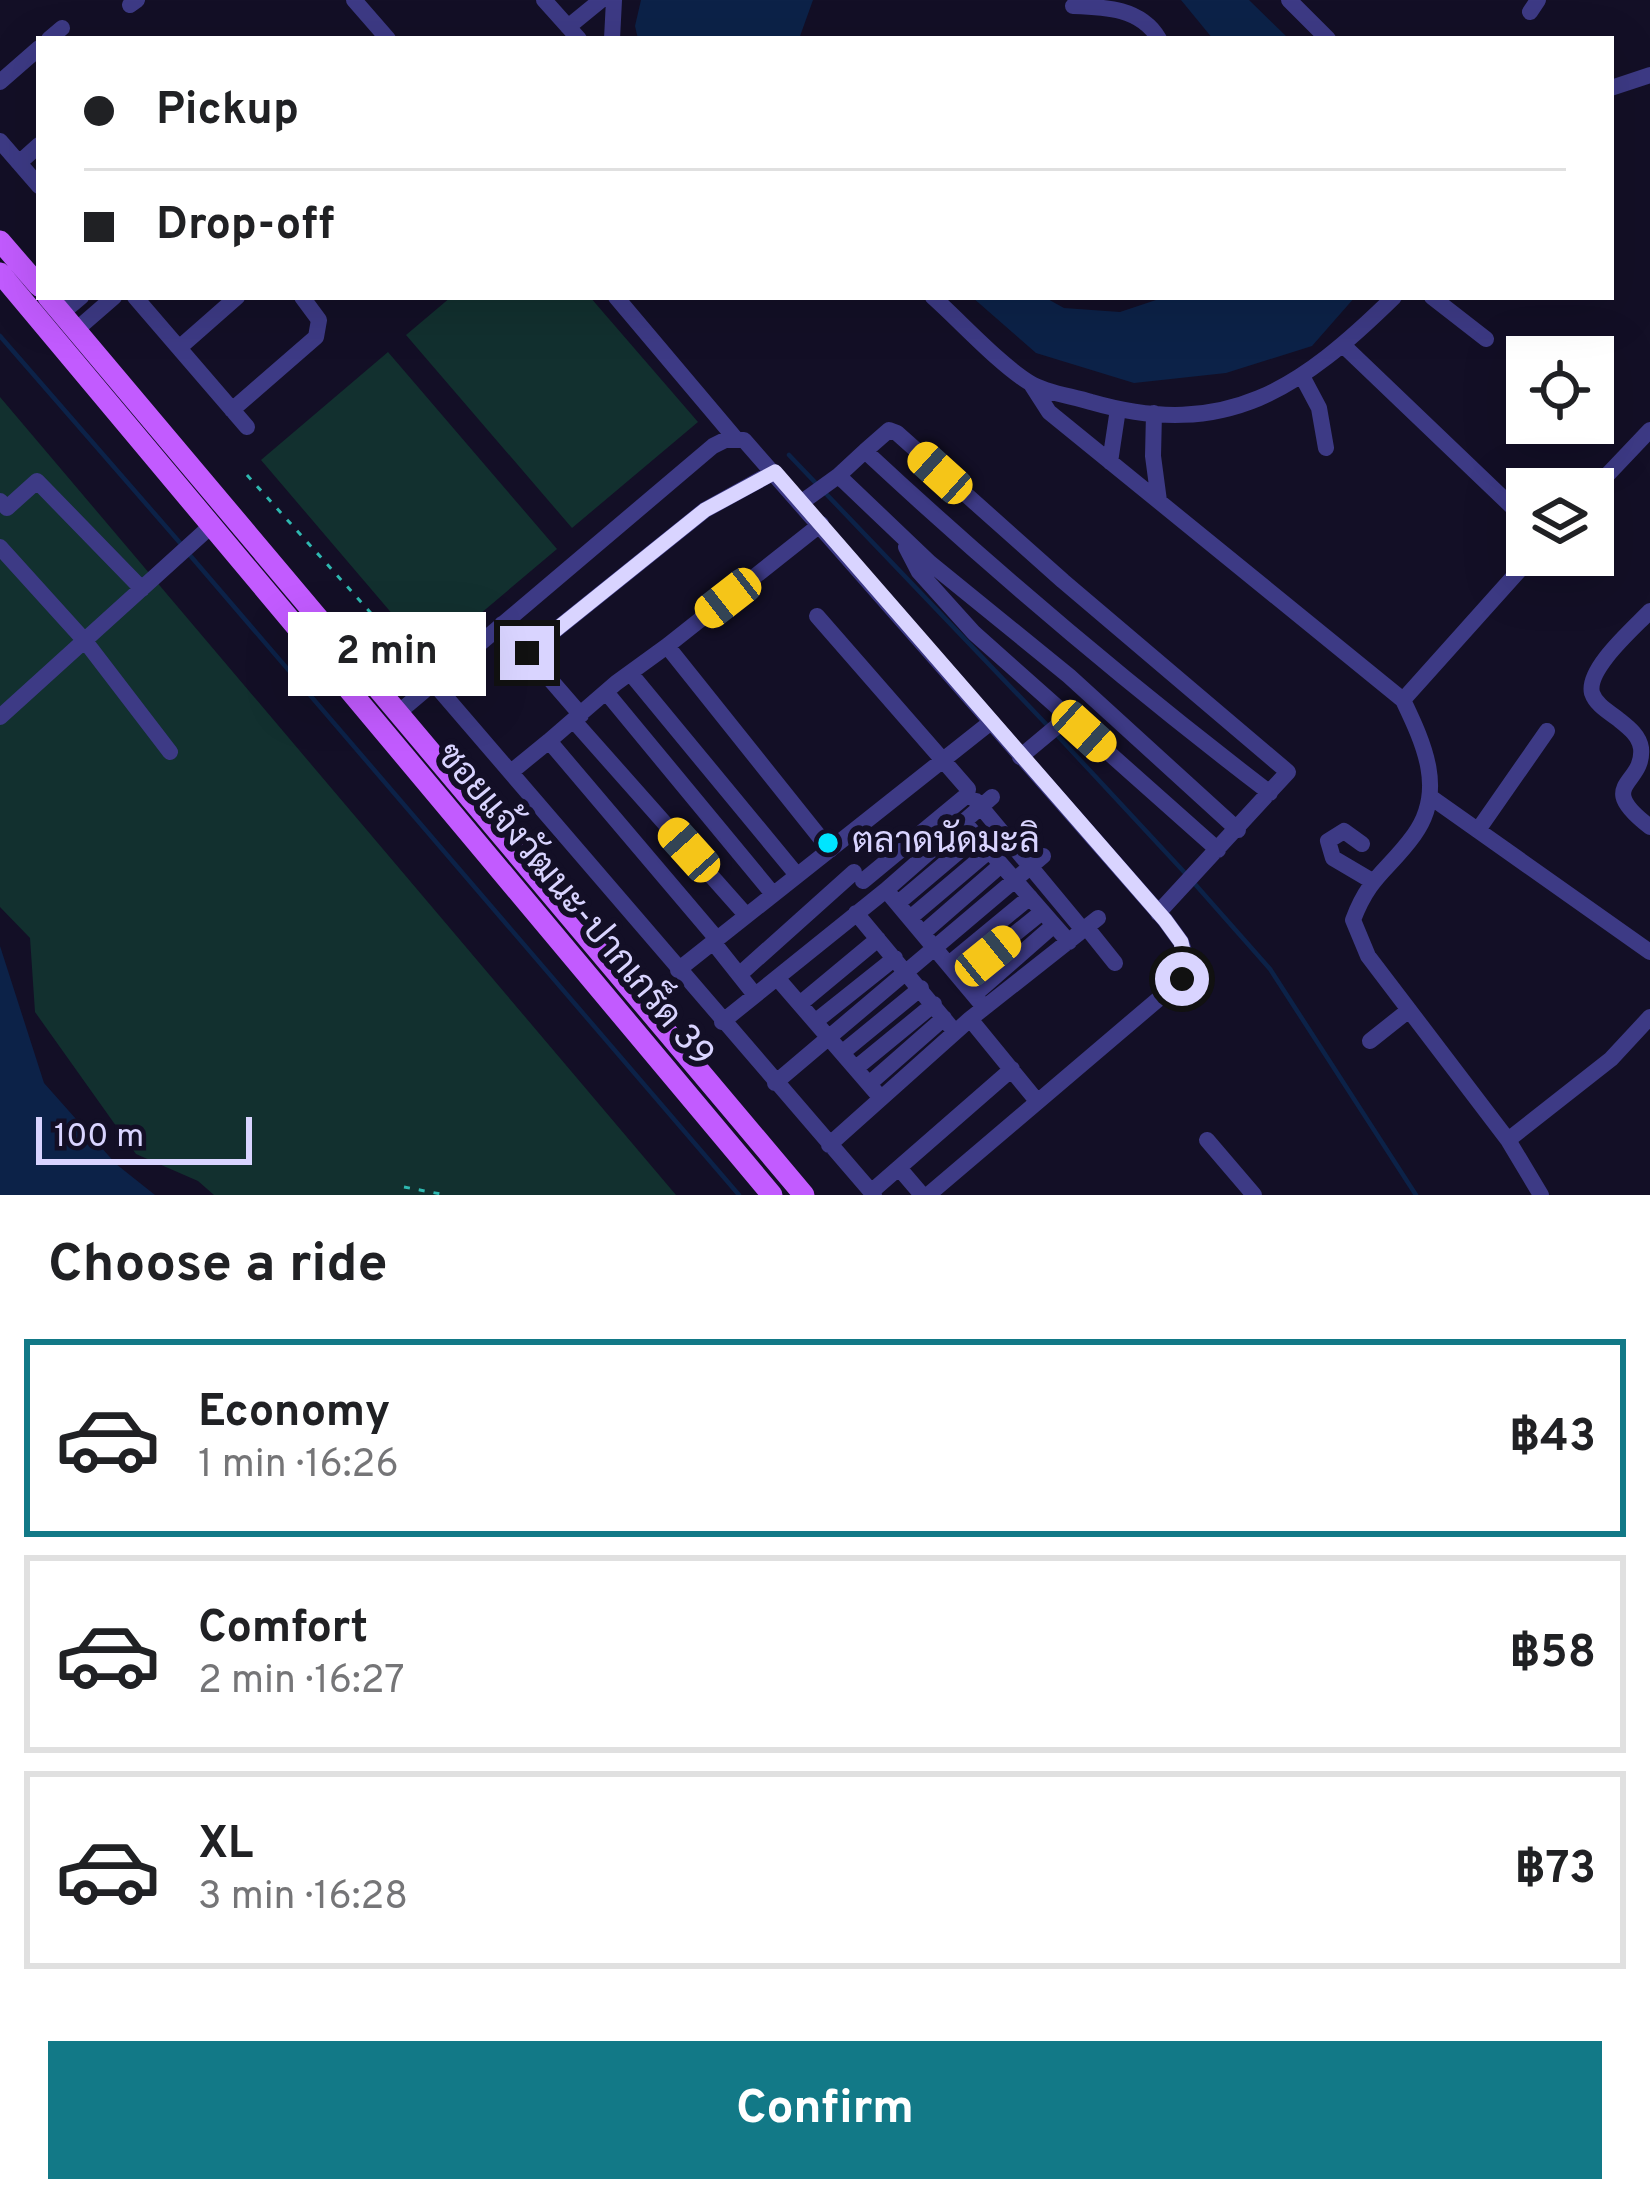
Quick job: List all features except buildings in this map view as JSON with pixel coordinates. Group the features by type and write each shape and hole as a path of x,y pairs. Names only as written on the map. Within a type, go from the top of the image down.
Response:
{"main road":[{"name":"ซอยแจ้งวัฒนะ-ปากเกร็ด 39","path":"0,241 16,284 772,1195"},
{"name":"ซอยแจ้งวัฒนะ-ปากเกร็ด 39","path":"62,313 803,1195"}],"street":[{"path":"354,0 385,36"},
{"path":"544,0 574,33 601,0"},
{"path":"612,36 614,0"},
{"path":"1289,0 1325,36"},
{"path":"1072,6 1118,8 1158,36"},
{"path":"0,82 36,51"},
{"path":"1614,87 1650,75"},
{"path":"0,141 36,183"},
{"path":"19,163 36,148"},
{"path":"62,313 104,300"},
{"path":"138,300 247,427"},
{"path":"179,348 234,300"},
{"path":"232,410 316,337 319,320 304,300"},
{"path":"619,300 735,438"},
{"path":"936,300 1031,384 1049,412 1403,700 1426,747 1432,798 1416,834 1372,881 1352,920 1368,956 1508,1140 1540,1195"},
{"path":"1031,384 1118,410 1230,411 1302,376 1344,346 1391,300"},
{"path":"1436,300 1486,339"},
{"path":"1344,346 1506,501"},
{"path":"1302,376 1318,408 1326,448"},
{"path":"1109,461 1118,410"},
{"path":"1154,413 1159,502"},
{"path":"802,502 830,483 880,435 889,430 896,433 1288,772 1158,913"},
{"path":"1614,468 1650,430"},
{"path":"398,713 712,446 735,438 744,440 1158,913 1181,942 1188,972 925,1195 899,1168"},
{"path":"865,451 983,559 1270,793"},
{"path":"527,653 705,510 775,472"},
{"path":"2,508 37,481 142,589"},
{"path":"830,483 898,533 1069,676 1238,830"},
{"path":"511,772 821,524"},
{"path":"1,715 212,525"},
{"path":"898,533 919,572 974,633 1064,721 1218,850"},
{"path":"0,547 85,641 170,752"},
{"path":"1403,700 1514,576"},
{"path":"1650,611 1596,670 1591,686 1597,703 1638,737 1641,756 1623,796 1632,812 1650,826"},
{"path":"817,616 968,791 986,802 1115,963"},
{"path":"502,624 746,916"},
{"path":"667,646 831,848 892,902 955,971 960,1013"},
{"path":"631,674 797,874"},
{"path":"432,682 872,1194 1012,1069"},
{"path":"606,692 772,894"},
{"path":"1020,757 1064,721"},
{"path":"678,970 991,722"},
{"path":"1478,830 1547,731"},
{"path":"549,741 755,995"},
{"path":"739,975 968,791"},
{"path":"1432,798 1650,952"},
{"path":"930,940 983,844 986,802"},
{"path":"1362,844 1344,831 1328,842 1333,858 1372,881"},
{"path":"722,1022 856,913 892,902 983,844"},
{"path":"983,844 1048,919 1084,930"},
{"path":"892,902 983,844"},
{"path":"775,1083 930,940 1037,862"},
{"path":"955,971 1030,897"},
{"path":"856,913 921,988 960,1013 1037,1101"},
{"path":"955,971 1048,919"},
{"path":"829,1145 875,1090 960,1013 1048,919"},
{"path":"856,1068 960,1013 991,1006 1084,930"},
{"path":"800,1003 878,939"},
{"path":"816,1021 902,964"},
{"path":"778,979 875,1090"},
{"path":"843,1052 921,988"},
{"path":"1370,1041 1409,1010"},
{"path":"1508,1140 1611,1058 1650,1017"},
{"path":"1208,1140 1254,1195"}],"path":[{"path":"247,475 432,682"},
{"path":"404,1186 446,1195"}],"green space":[{"path":"447,300 593,300 698,422 572,528 406,335"},
{"path":"388,352 557,549 429,657 261,460"},
{"path":"0,397 676,1195 214,1195 198,1181 136,1154 35,1012 30,938 0,907"}],"water":[{"path":"641,0 813,0 800,36 637,36"},
{"path":"1181,0 1249,0 1286,36 1211,36"},
{"path":"975,300 1049,300 1064,308 1120,312 1156,300 1352,300 1312,346 1226,373 1134,383 1036,353"},
{"path":"0,946 44,1083 116,1164 155,1195 0,1195"}],"waterway":[{"path":"0,336 181,544"},
{"path":"789,455 1047,725"},
{"path":"188,553 739,1195"},
{"path":"1055,733 1186,874"},
{"path":"1194,883 1270,969 1416,1195"}],"place":[{"name":"ตลาดนัดมะลิ","path":"828,843"}],"route":[{"path":"527,653 705,510 775,472 1165,920 1186,956 1188,972 1182,979"}]}
